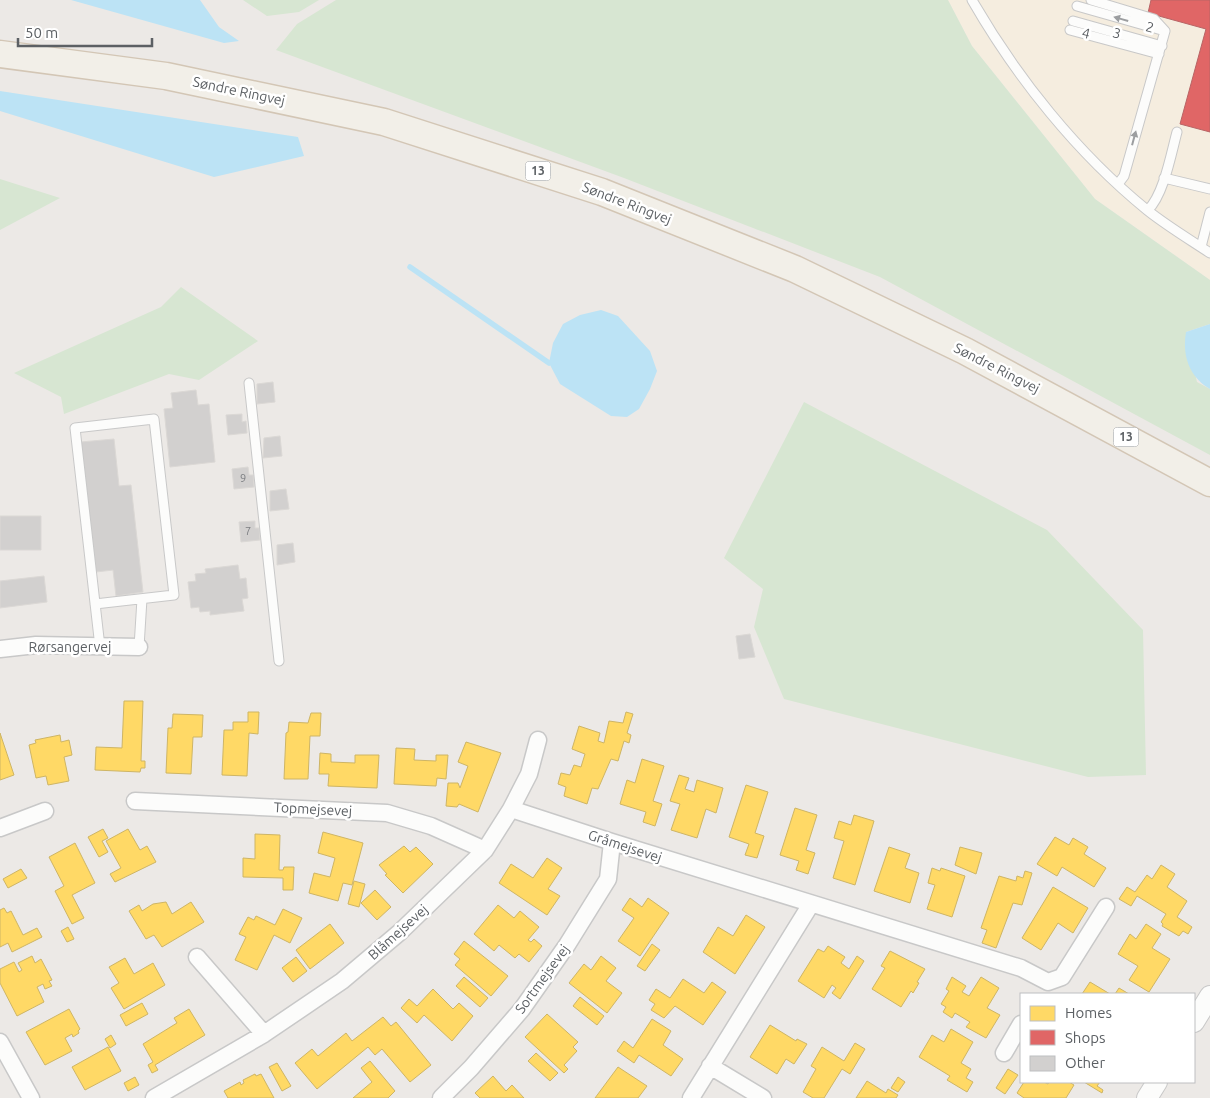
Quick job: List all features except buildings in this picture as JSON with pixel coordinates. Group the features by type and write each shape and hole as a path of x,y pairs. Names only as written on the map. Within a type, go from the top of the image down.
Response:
{"main road":[{"name":"Søndre Ringvej","path":"0,54 166,76 384,122 602,192 804,274 965,351 1210,483"}],"street":[{"name":"Rørsangervej","path":"0,649 36,645 139,647"},
{"path":"511,809 529,774 538,740"},
{"name":"Topmejsevej","path":"134,801 387,813 432,826 485,850"},
{"name":"Gråmejsevej","path":"511,809 810,904 1021,968 1044,988 1062,977 1106,907"},
{"name":"Blåmejsevej","path":"154,1098 264,1034 342,981 400,932 485,850 511,809"},
{"path":"0,828 45,811"},
{"name":"Sortmejsevej","path":"441,1098 471,1068 522,1009 567,945 608,879 612,842"},
{"path":"691,1098 810,904"},
{"path":"197,957 264,1034"},
{"path":"1195,1020 1210,996"},
{"path":"1004,1053 1020,1026"},
{"path":"0,1042 31,1098"},
{"path":"710,1066 763,1098"},
{"path":"1147,1098 1156,1083"}],"lane":[{"path":"972,0 1010,58 1044,104 1118,184 1148,210 1210,253"},
{"path":"1091,0 1154,19 1165,31 1124,176 1118,184"},
{"name":"2","path":"1077,6 1165,31"},
{"name":"4","path":"1072,25 1160,50"},
{"path":"1148,210 1154,205 1177,132"},
{"path":"1164,178 1210,189"},
{"path":"1201,247 1210,212"},
{"path":"248,383 279,660"},
{"path":"95,604 174,595 154,419 75,428 95,604 100,647"},
{"path":"139,647 142,599"}],"shaded area":[{"path":"948,0 1210,0 1210,280 1095,199 972,46"}],"green space":[{"path":"243,0 319,0 299,12 267,16"},
{"path":"336,0 948,0 972,46 1095,199 1210,280 1210,324 1186,332 1197,382 1210,389 1210,455 880,277 624,178 276,50 297,24"},
{"path":"0,179 60,198 0,230"},
{"path":"181,287 258,341 199,380 169,374 64,414 61,397 14,373 161,307"},
{"path":"804,402 1047,530 1143,630 1146,775 1088,777 784,699 754,627 763,589 724,558"}],"water":[{"path":"71,0 200,0 219,27 239,41 224,43"},
{"path":"0,91 298,137 304,156 214,177 0,111"},
{"path":"601,310 618,316 650,351 657,371 639,409 627,417 611,416 560,384 549,363 553,343 563,324 580,315"},
{"path":"1210,324 1210,389 1192,372 1186,357 1185,341 1186,332"}],"waterway":[{"path":"410,267 549,363"}]}
